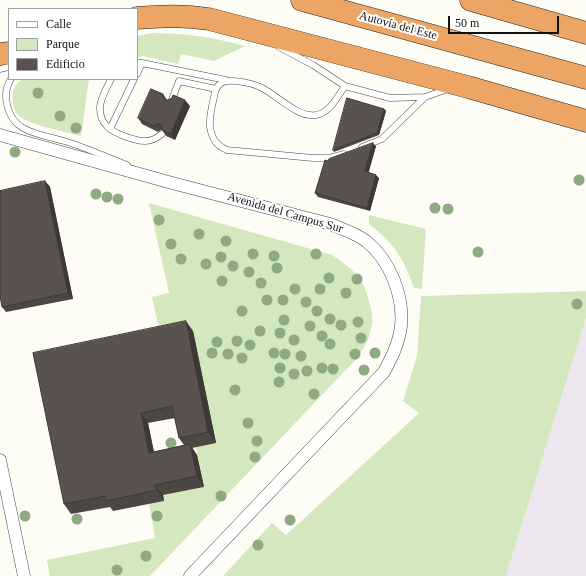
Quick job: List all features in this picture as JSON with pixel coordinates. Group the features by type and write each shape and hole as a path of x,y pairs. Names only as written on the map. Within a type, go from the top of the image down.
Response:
{"highway":[{"name":"Autovía del Este","path":"301,0 586,78"},
{"path":"471,0 586,33"},
{"path":"524,0 586,17"},
{"path":"138,18 186,16 209,19 468,87 586,121"}],"street":[{"name":"Avenida del Campus Sur","path":"0,135 172,183 323,222 350,232 366,242 380,256 395,281 399,294 402,314 399,338 393,356 384,372 190,576"},
{"path":"0,460 24,576"},
{"path":"14,576 21,563"}],"lane":[{"path":"244,28 313,65 345,86 390,98 425,96 444,90 468,87"},
{"path":"140,63 228,81 242,82 260,87 296,110 308,115 317,115 329,110 345,86"},
{"path":"11,80 7,88 6,99 13,119 22,128 80,146 172,183"},
{"path":"111,80 102,98 100,107 101,116 105,124 110,129 131,138 146,141 157,138 162,134"},
{"path":"110,129 134,80"},
{"path":"171,102 179,81 216,89"},
{"path":"228,81 222,82 216,89 211,109 210,126 213,139 218,146 227,150 313,158 329,158 382,139 425,96"}],"shaded area":[{"path":"586,318 586,576 506,576"}],"green space":[{"path":"152,33 199,36 245,46 214,61 181,54 178,64 143,56 138,58 138,36"},
{"path":"21,80 89,80 81,136 30,122 18,115 14,106 13,97 13,91"},
{"path":"149,203 332,255 352,270 365,288 372,312 371,330 367,342 359,356 150,576 50,576 47,560 155,538 149,504 164,501 163,495 204,487 196,447 161,338 152,297 169,293"},
{"path":"369,215 426,229 422,289 414,288 406,268 397,252 378,231 369,224"},
{"path":"586,291 586,318 506,576 223,576 272,523 286,535 419,413 403,401 417,356 421,296"}],"building":[{"path":"151,89 163,94 165,100 172,98 173,95 185,100 171,134 162,130 160,124 154,126 138,118"},
{"path":"347,98 384,109 377,133 333,150"},
{"path":"373,143 365,171 376,175 367,208 315,193 325,160 328,161 329,159"},
{"path":"45,181 68,293 2,307 0,296 0,191"},
{"path":"186,321 208,432 179,438 172,406 141,413 149,453 190,444 197,476 155,485 157,490 106,501 105,496 64,504 33,353"}]}
